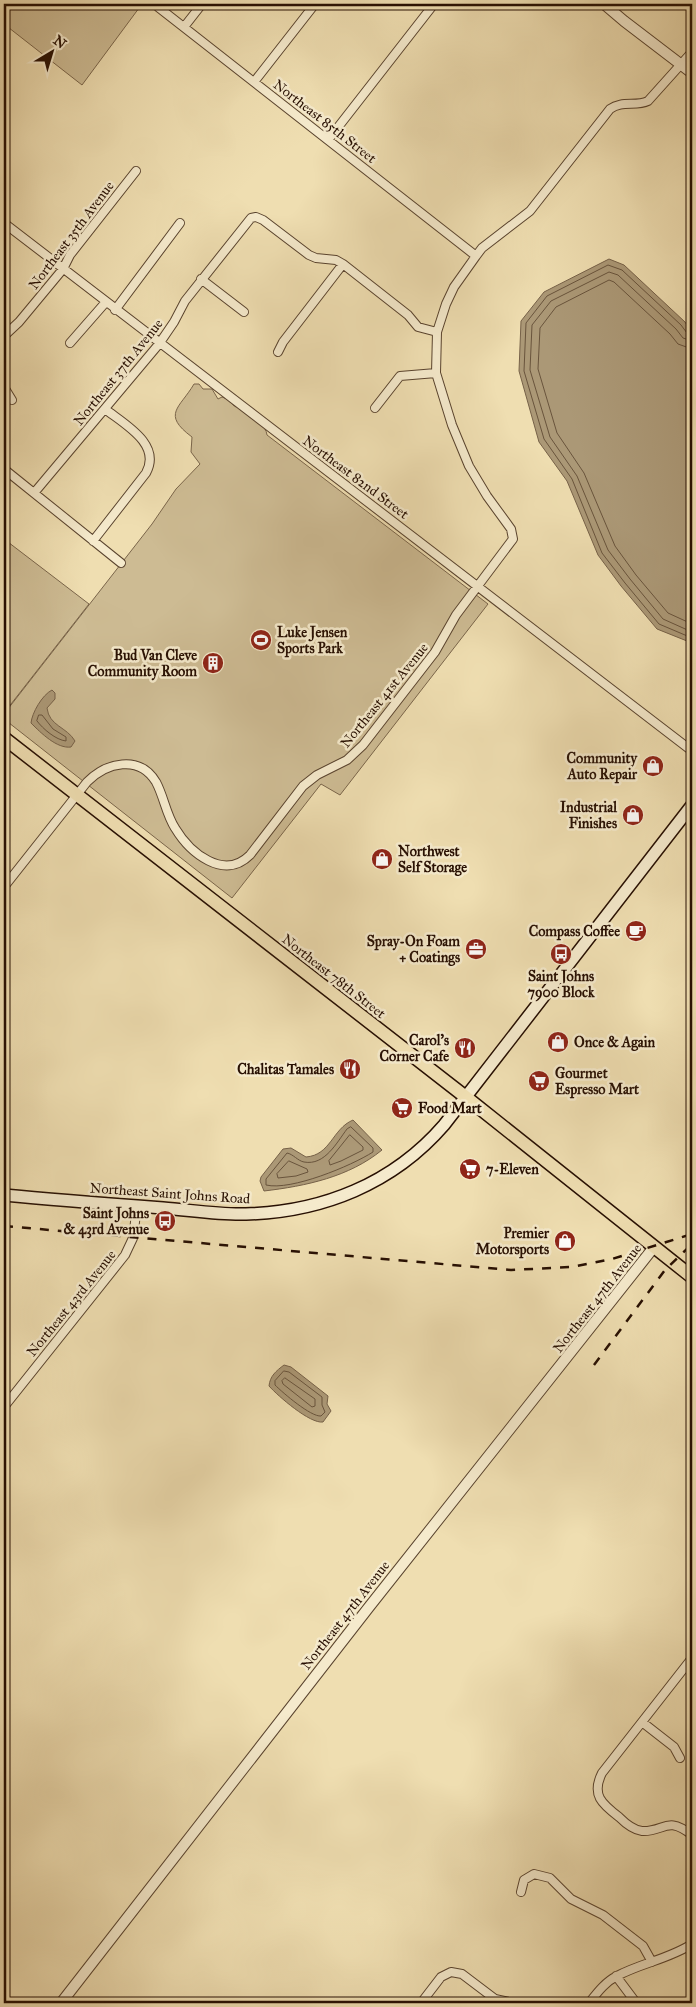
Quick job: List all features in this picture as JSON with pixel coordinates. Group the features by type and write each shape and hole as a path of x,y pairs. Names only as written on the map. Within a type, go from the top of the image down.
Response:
{"main road":[{"name":"Northeast 78th Street","path":"4,738 467,1098 692,1277"},
{"name":"Northeast Saint Johns Road","path":"4,1195 244,1214 303,1209 355,1192 396,1168 439,1132 692,805"}],"street":[{"path":"184,28 202,4"},
{"path":"254,82 315,4"},
{"path":"328,140 434,4"},
{"path":"604,4 692,73"},
{"name":"Northeast 85th Street","path":"158,7 476,256"},
{"path":"375,408 400,376 436,373 437,332 446,304 454,287 482,248 530,211 610,109 621,104 641,104 648,101 692,52"},
{"name":"Northeast 35th Avenue","path":"4,336 19,322 63,269 70,255 136,171"},
{"name":"Northeast 37th Avenue","path":"34,493 159,344 174,322 183,304 246,222 254,217 263,220 312,257 336,260 343,264"},
{"path":"115,310 180,223"},
{"name":"Northeast 82nd Street","path":"4,224 105,303 477,585 646,718 692,751"},
{"path":"278,352 283,342 343,264 408,315 418,326 437,332"},
{"path":"202,279 244,312"},
{"path":"70,343 105,303"},
{"name":"Northeast 41st Avenue","path":"77,794 95,775 109,766 124,764 139,768 148,773 155,782 172,823 184,840 194,850 212,862 230,866 243,862 250,856 303,786 317,775 347,760 363,745 435,652 456,615 477,585 512,542 511,528 487,496 469,466 452,425 436,373"},
{"path":"4,387 12,400"},
{"path":"93,541 146,473 150,458 149,451 144,442 105,408"},
{"path":"4,469 121,563"},
{"path":"4,887 77,794"},
{"name":"Northeast 43rd Avenue","path":"4,1407 125,1255 133,1238 137,1206"},
{"name":"Northeast 47th Avenue","path":"61,2003 369,1607 654,1247"},
{"path":"692,1658 602,1773 598,1781 598,1791 604,1806 630,1827 640,1831 673,1825 684,1829 692,1835"},
{"path":"642,1722 674,1748 680,1758"},
{"path":"521,1892 524,1880 534,1874 550,1878 571,1899 604,1916 644,1946 652,1962"},
{"path":"589,2003 601,1988 616,1976 680,1952 692,1944"},
{"path":"421,2003 442,1977 451,1972 462,1974 495,1999 514,2003"},
{"path":"616,1976 634,2000"}],"shaded area":[{"path":"4,4 142,4 82,85 4,24"},
{"name":"Luke Jensen Sports Park","path":"194,384 199,384 203,389 212,389 218,399 230,397 233,405 236,407 240,405 248,415 262,426 267,435 488,604 340,795 321,784 232,898 4,719 4,714 152,524 176,489 200,464 191,452 192,437 177,422 175,416 179,405"},
{"path":"4,539 89,604 4,713"}],"water":[{"path":"609,259 624,265 685,322 692,333 692,643 657,629 598,555 567,481 539,442 519,371 521,321 544,292"},
{"path":"52,690 55,693 55,699 47,708 48,714 55,723 72,736 75,741 71,747 60,746 55,743 44,736 31,723 38,705 48,692"},
{"path":"353,1120 382,1150 356,1167 341,1174 311,1183 264,1191 260,1181 261,1177 283,1149 291,1148 306,1157 314,1155 321,1152 340,1129"},
{"path":"284,1365 291,1367 328,1396 327,1404 331,1411 323,1422 310,1419 269,1386 274,1374"}],"railway":[{"path":"4,1226 511,1270 571,1267 612,1259 692,1234"},
{"path":"594,1365 665,1270 692,1244"}],"place":[{"name":"Luke Jensen Sports Park","path":"261,640"},
{"name":"Bud Van Cleve Community Room","path":"213,663"},
{"name":"Community Auto Repair","path":"653,766"},
{"name":"Industrial Finishes","path":"633,815"},
{"name":"Northwest Self Storage","path":"382,859"},
{"name":"Compass Coffee","path":"636,931"},
{"name":"Spray-On Foam + Coatings","path":"476,949"},
{"name":"Saint Johns 7900 Block","path":"561,954"},
{"name":"Once & Again","path":"558,1042"},
{"name":"Carol's Corner Cafe","path":"465,1048"},
{"name":"Chalitas Tamales","path":"350,1069"},
{"name":"Gourmet Espresso Mart","path":"539,1081"},
{"name":"Food Mart","path":"402,1108"},
{"name":"7-Eleven","path":"470,1169"},
{"name":"Saint Johns & 43rd Avenue","path":"165,1221"},
{"name":"Premier Motorsports","path":"565,1241"}]}
